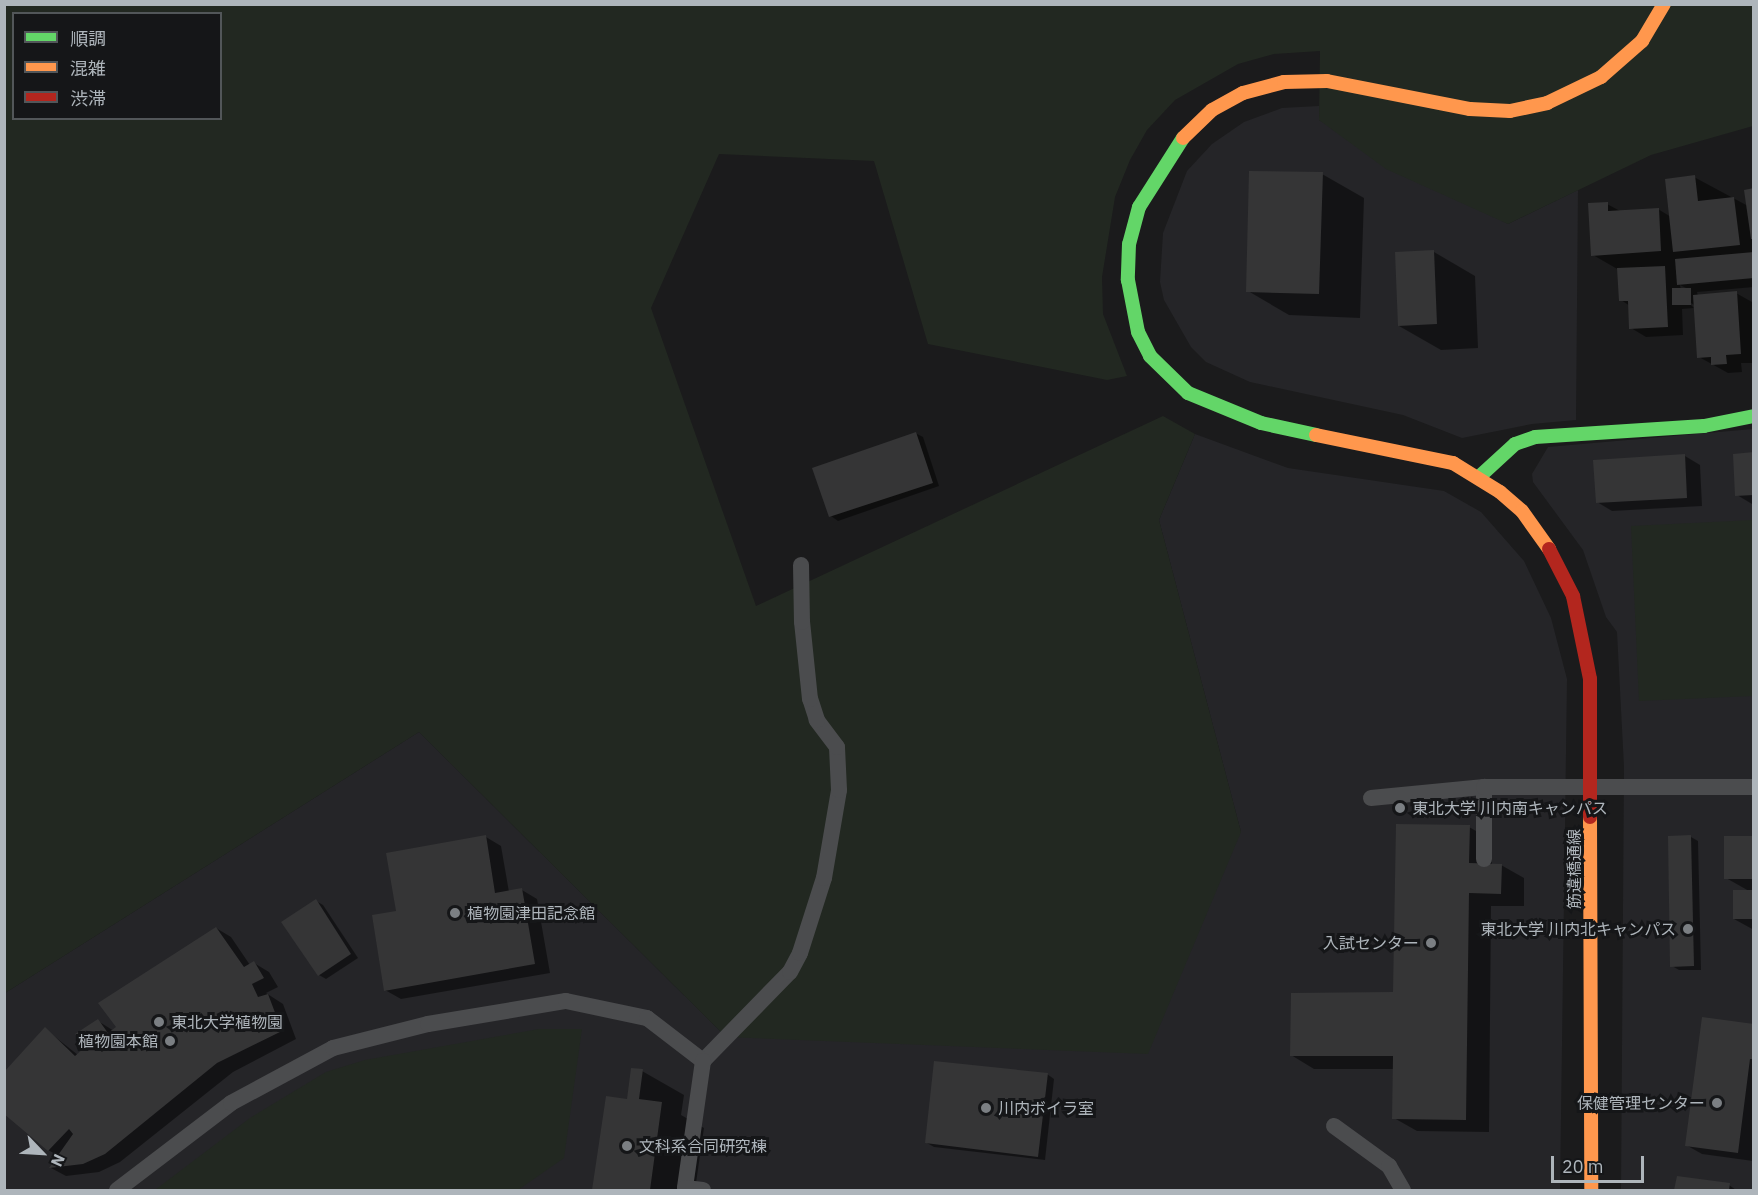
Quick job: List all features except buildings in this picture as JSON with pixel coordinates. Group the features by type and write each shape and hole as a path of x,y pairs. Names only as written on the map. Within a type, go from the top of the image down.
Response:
{"street":[{"name":"筋違橋通線","path":"1591,1191 1590,679 1573,596 1542,535 1522,511 1479,477 1428,456 1235,416 1181,388 1150,356 1132,310 1129,244 1139,207 1186,134 1212,110 1243,93 1284,82 1327,81 1391,90 1470,109 1510,111 1556,99 1601,77 1642,41 1664,4"},
{"path":"1479,477 1515,444 1535,437 1704,426 1754,416"}],"lane":[{"path":"703,1191 685,1188 703,1061 790,972 800,953 824,878 839,790 837,747 817,720 810,699 802,622 801,565"},
{"path":"1371,798 1485,787 1590,785 1754,787"},
{"path":"1484,859 1485,787"},
{"path":"117,1191 231,1103 333,1048 428,1024 566,1001 647,1017 703,1061"},
{"path":"1334,1126 1389,1166 1403,1191"}],"shaded area":[{"path":"5,5 1753,5 1753,126 1651,155 1508,224 1386,169 1319,120 1320,51 1274,54 1238,64 1175,100 1147,130 1130,160 1115,197 1102,277 1103,314 1127,376 1107,380 928,344 874,161 719,154 651,308 756,606 1163,416 1195,434 1159,520 1241,832 1148,1054 726,1037 419,732 5,993"},
{"path":"1319,106 1319,120 1508,224 1578,190 1576,420 1532,424 1462,438 1403,415 1250,382 1206,362 1191,347 1164,300 1160,282 1163,233 1187,171 1212,144 1244,122 1282,108"},
{"name":"東北大学 川内北キャンパス","path":"1753,429 1753,1190 1621,1190 1624,767 1617,632 1606,617 1583,550 1533,482 1532,474 1548,447"},
{"name":"東北大学 川内南キャンパス","path":"1195,434 1288,468 1444,491 1481,512 1524,561 1551,618 1567,679 1560,1190 5,1190 5,993 419,732 726,1037 1241,832 1159,520"},
{"path":"1753,520 1753,696 1639,701 1631,526"},
{"path":"539,1029 582,1029 564,1158 518,1190 155,1190 250,1118 326,1072 365,1060"}],"traffic: fast":[{"path":"1183,138 1139,207 1129,244 1128,280 1138,332 1150,356 1188,393 1261,423 1316,435"},
{"path":"1479,477 1515,444 1535,437 1704,426 1754,416"}],"traffic: slow":[{"path":"1183,138 1212,110 1243,93 1284,82 1327,81 1470,109 1510,111 1547,103 1601,77 1642,41 1664,4"},
{"path":"1316,435 1453,463 1500,492 1522,511 1549,549"},
{"path":"1590,817 1591,1190"}],"traffic: jam":[{"path":"1549,549 1573,596 1590,679 1590,817"}],"place":[{"name":"東北大学 川内南キャンパス","path":"1400,808"},
{"name":"植物園津田記念館","path":"455,913"},
{"name":"東北大学 川内北キャンパス","path":"1688,929"},
{"name":"入試センター","path":"1431,943"},
{"name":"東北大学植物園","path":"159,1022"},
{"name":"植物園本館","path":"170,1041"},
{"name":"保健管理センター","path":"1717,1103"},
{"name":"川内ボイラ室","path":"986,1108"},
{"name":"文科系合同研究棟","path":"627,1146"}]}
